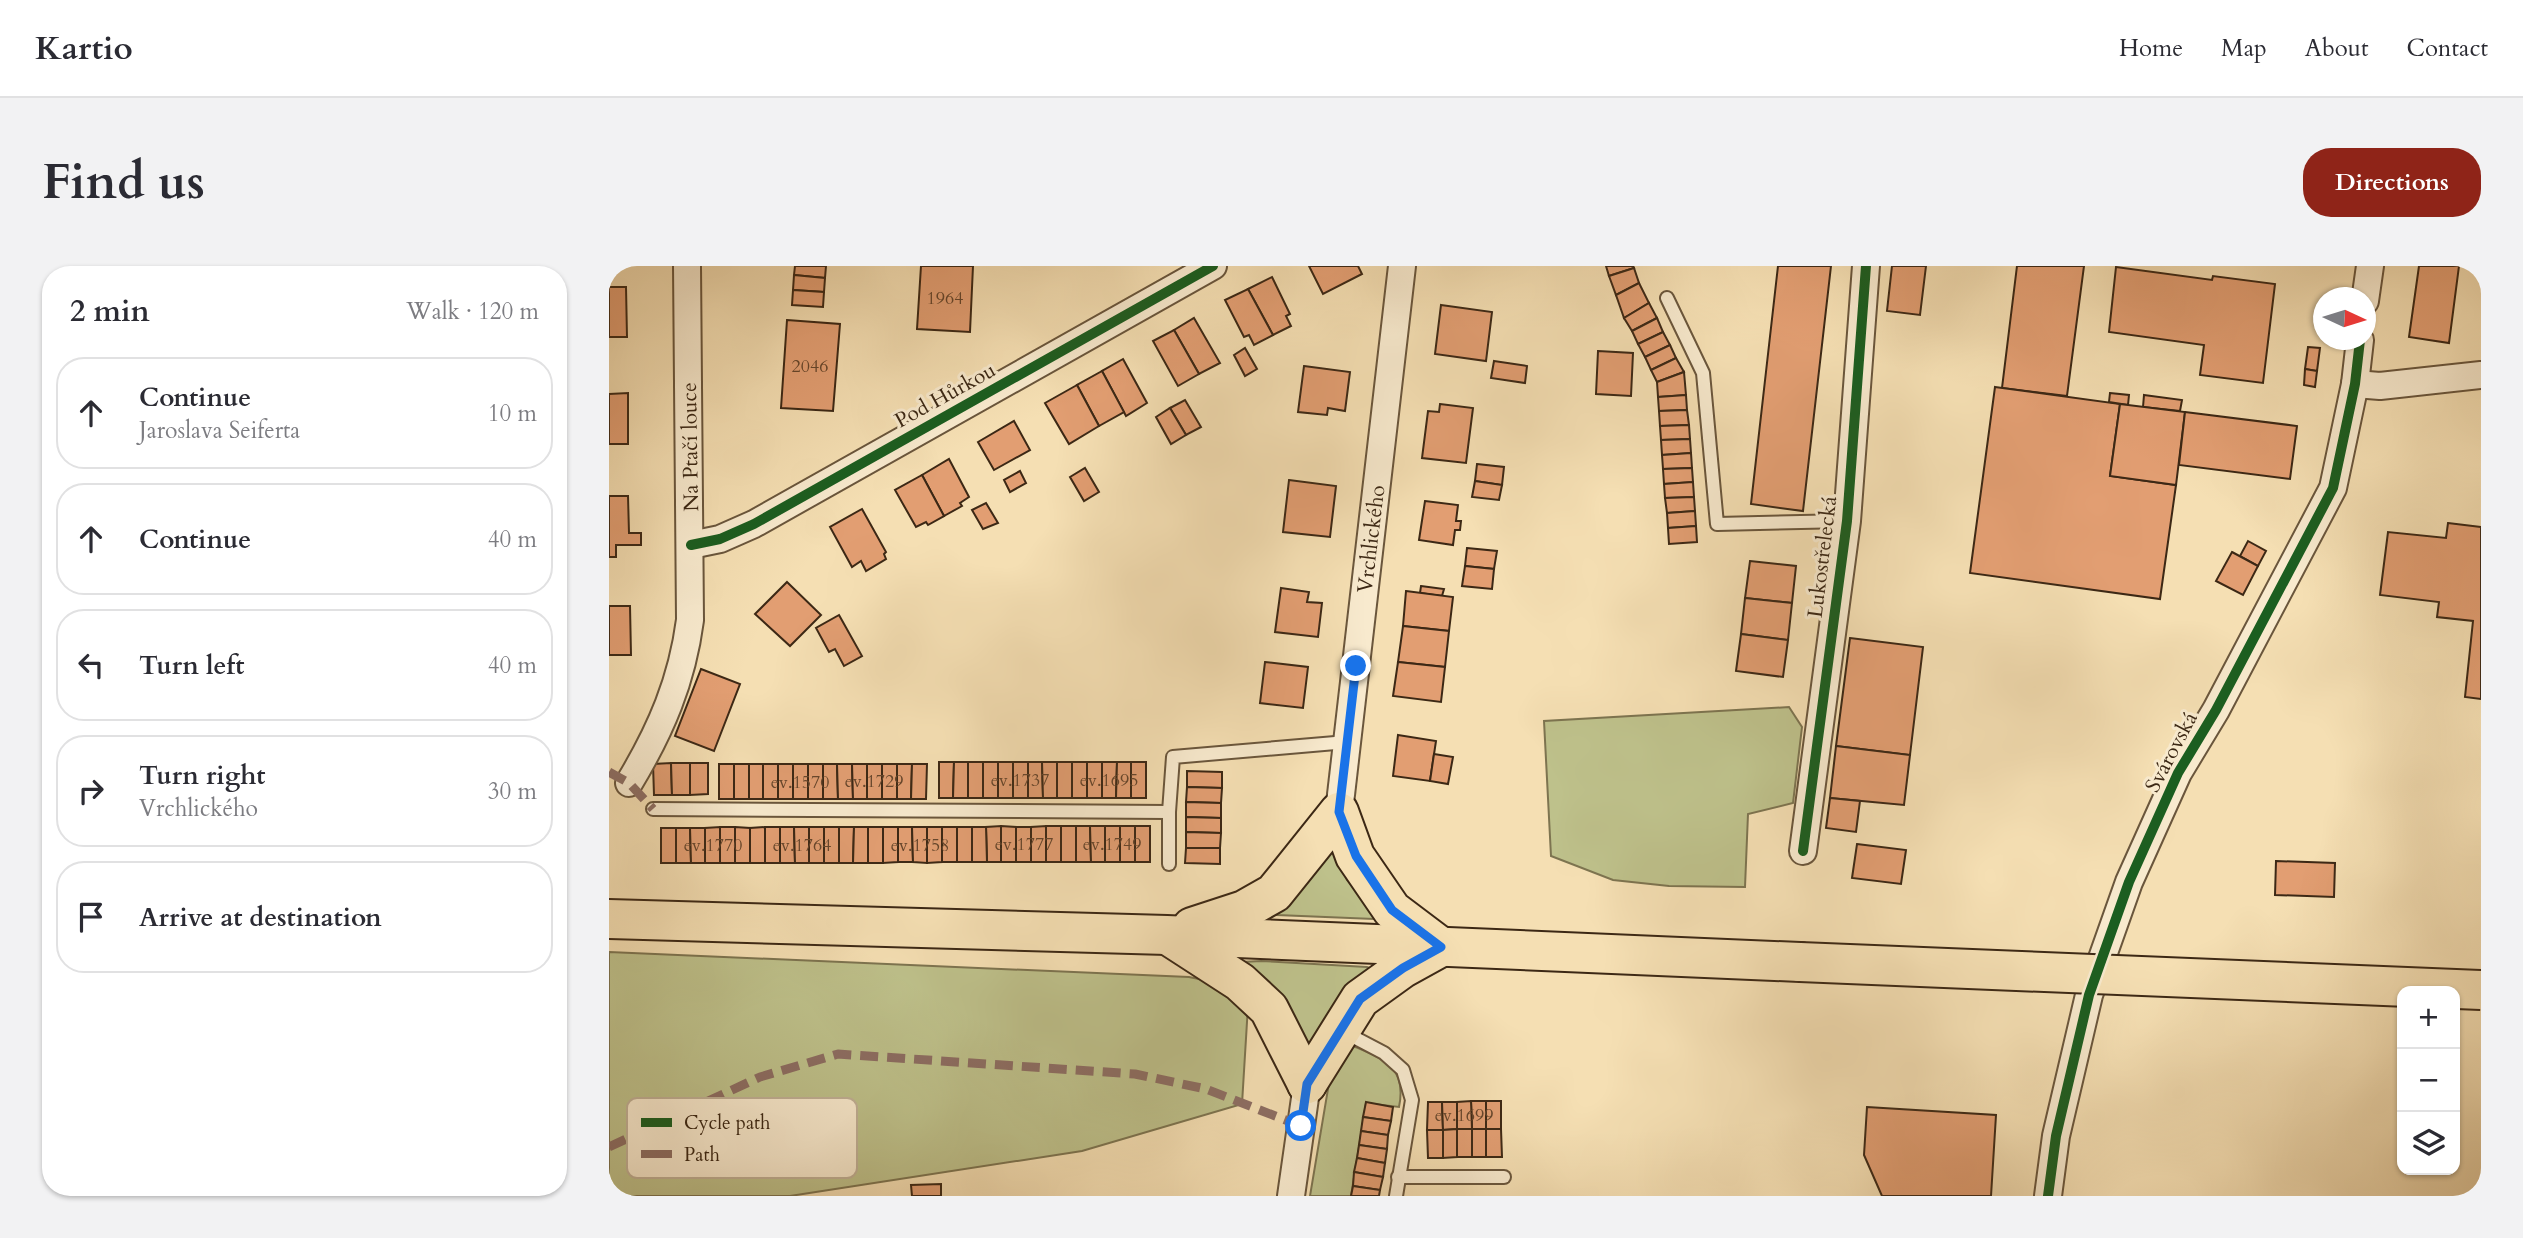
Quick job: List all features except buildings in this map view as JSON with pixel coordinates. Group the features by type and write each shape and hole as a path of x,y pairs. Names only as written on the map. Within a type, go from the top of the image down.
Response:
{"main road":[{"path":"1167,934 1244,910 1274,893 1339,812"},
{"path":"1339,812 1356,856 1392,910 1441,947"},
{"path":"609,919 1167,934 2481,990"},
{"path":"1167,934 1249,989 1269,1009 1307,1084"},
{"path":"1307,1084 1360,999 1403,968 1441,947"}],"street":[{"name":"Na Ptačí louce","path":"629,783 649,750 681,673 690,620 687,266"},
{"name":"Pod Hůrkou","path":"691,545 720,539 754,524 1213,266"},
{"name":"Vrchlického","path":"1339,812 1402,266"},
{"name":"Lukostřelecká","path":"1803,852 1847,521 1866,266"},
{"path":"2367,287 2370,266"},
{"name":"Svárovská","path":"2047,1196 2056,1136 2089,995 2129,882 2178,773 2215,710 2333,488 2355,384 2359,350"},
{"path":"2355,384 2380,386 2481,375"},
{"path":"1291,1196 1307,1084"}],"lane":[{"path":"1667,298 1703,373 1717,524 1847,521"},
{"path":"1169,864 1173,757 1347,742"},
{"path":"653,809 1169,812"},
{"path":"1341,1030 1384,1053 1403,1070 1412,1100 1396,1196"},
{"path":"1398,1177 1504,1177"}],"green space":[{"path":"1789,707 1802,727 1793,803 1748,814 1745,887 1669,886 1613,880 1551,856 1544,721"},
{"path":"1329,850 1334,850 1347,880 1377,914 1374,919 1277,915 1276,908"},
{"path":"609,952 1189,977 1249,989 1242,1104 1082,1151 790,1196 609,1196"},
{"path":"1242,962 1372,969 1312,1058"},
{"path":"1344,1042 1379,1058 1395,1071 1401,1092 1399,1107 1366,1103 1351,1196 1310,1196 1330,1077"}],"marked path":[{"path":"609,772 629,783 653,809"},
{"path":"715,1098 760,1077 838,1054 1135,1074 1206,1089 1301,1126"},
{"path":"609,1147 627,1139"}],"cycle path":[{"path":"691,545 720,539 754,524 1213,266"},
{"path":"1803,851 1847,521 1866,266"},
{"path":"2048,1196 2056,1136 2089,995 2129,882 2178,773 2216,710 2333,488 2355,384 2359,350"}],"route":[{"path":"1301,1126 1307,1084 1360,999 1403,968 1441,947 1392,910 1356,856 1339,812 1356,666"}]}
